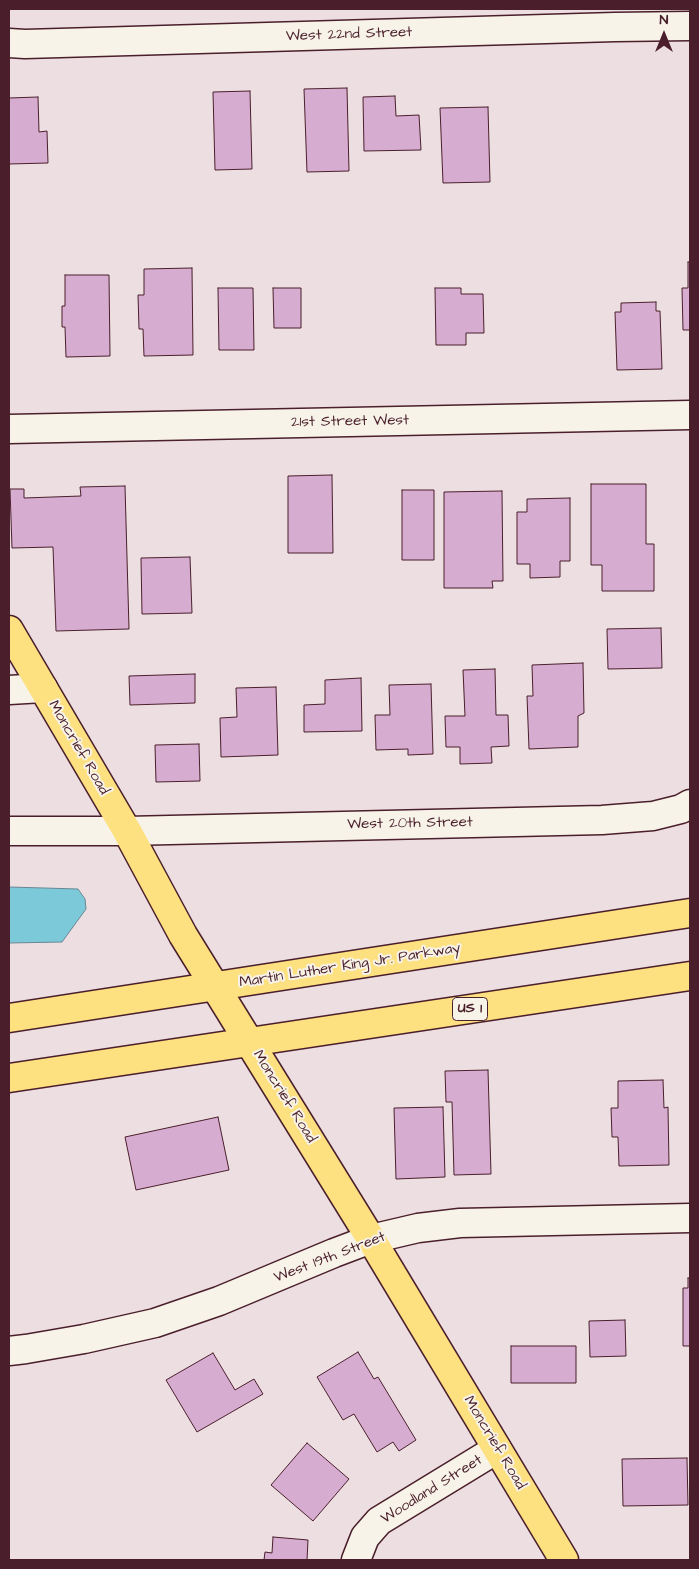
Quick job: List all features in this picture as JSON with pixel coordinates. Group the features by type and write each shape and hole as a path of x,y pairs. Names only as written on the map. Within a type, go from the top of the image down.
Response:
{"main road":[{"name":"Moncrief Road","path":"9,630 127,831 183,935 217,987 564,1560"},
{"name":"Martin Luther King Jr. Parkway","path":"9,1018 690,913"},
{"name":"US 1","path":"9,1078 690,976"}],"street":[{"name":"West 22nd Street","path":"9,43 690,26"},
{"name":"21st Street West","path":"9,429 690,415"},
{"path":"9,690 44,688"},
{"name":"West 20th Street","path":"9,831 127,831 602,820 654,816 690,804"},
{"name":"West 19th Street","path":"9,1350 84,1339 155,1323 219,1301 334,1253 371,1240 418,1228 460,1223 690,1218"},
{"name":"Woodland Street","path":"356,1560 365,1537 379,1521 497,1449"}],"water":[{"path":"9,887 78,889 85,899 86,909 62,942 9,943"}],"building":[{"path":"347,88 349,171 307,172 304,89"},
{"path":"250,91 252,169 215,170 213,92"},
{"path":"395,96 396,116 419,115 421,150 364,151 363,97"},
{"path":"38,97 39,132 47,131 48,163 9,164 9,98"},
{"path":"488,107 490,182 443,183 440,108"},
{"path":"688,262 690,262 690,330 683,330 682,288 688,288"},
{"path":"192,268 193,355 144,356 143,329 139,329 138,295 144,295 144,269"},
{"path":"65,275 109,275 110,356 66,357 65,327 62,327 62,306 65,306"},
{"path":"218,288 253,288 254,350 219,350"},
{"path":"273,288 301,288 301,328 274,328"},
{"path":"435,288 461,288 461,294 483,294 484,333 466,333 466,345 436,345"},
{"path":"656,302 656,311 660,311 662,369 617,370 615,312 621,312 621,303"},
{"path":"332,475 333,553 288,553 288,476"},
{"path":"591,484 646,484 646,544 654,544 654,591 602,591 602,565 591,565"},
{"path":"125,486 129,629 56,631 53,547 12,548 10,489 24,489 24,498 81,496 80,487"},
{"path":"402,490 434,490 434,560 402,560"},
{"path":"502,491 503,581 492,581 493,588 444,588 444,492"},
{"path":"570,498 570,561 560,561 560,577 530,578 530,564 517,564 517,512 527,512 527,499"},
{"path":"190,557 192,613 142,614 141,558"},
{"path":"661,628 662,668 608,669 607,629"},
{"path":"583,663 584,713 578,716 578,747 529,749 527,696 533,696 532,665"},
{"path":"495,669 496,715 508,715 509,746 491,747 492,763 460,764 460,747 446,747 445,716 465,716 463,670"},
{"path":"195,674 195,703 130,705 129,676"},
{"path":"361,678 362,731 304,732 304,705 325,704 325,680"},
{"path":"431,684 433,754 408,755 408,749 376,750 375,715 390,715 389,685"},
{"path":"276,687 278,755 221,757 220,718 237,717 236,688"},
{"path":"199,744 200,781 156,782 155,745"},
{"path":"488,1070 491,1174 454,1175 452,1102 446,1102 445,1071"},
{"path":"663,1080 664,1108 668,1107 669,1165 619,1166 618,1137 612,1137 611,1108 618,1108 618,1081"},
{"path":"443,1107 445,1177 396,1179 394,1108"},
{"path":"218,1117 229,1170 136,1190 125,1137"},
{"path":"688,1278 690,1278 690,1346 683,1346 683,1288 688,1288"},
{"path":"625,1320 626,1356 590,1357 589,1321"},
{"path":"511,1346 576,1346 576,1383 511,1383"},
{"path":"358,1352 374,1379 378,1377 416,1440 399,1451 393,1442 377,1452 354,1414 343,1420 317,1377"},
{"path":"213,1353 235,1390 254,1379 263,1394 197,1432 166,1380"},
{"path":"307,1443 349,1479 313,1521 271,1485"},
{"path":"687,1458 688,1505 623,1506 622,1459"},
{"path":"273,1537 308,1540 307,1560 264,1560 265,1552 272,1553"}]}
